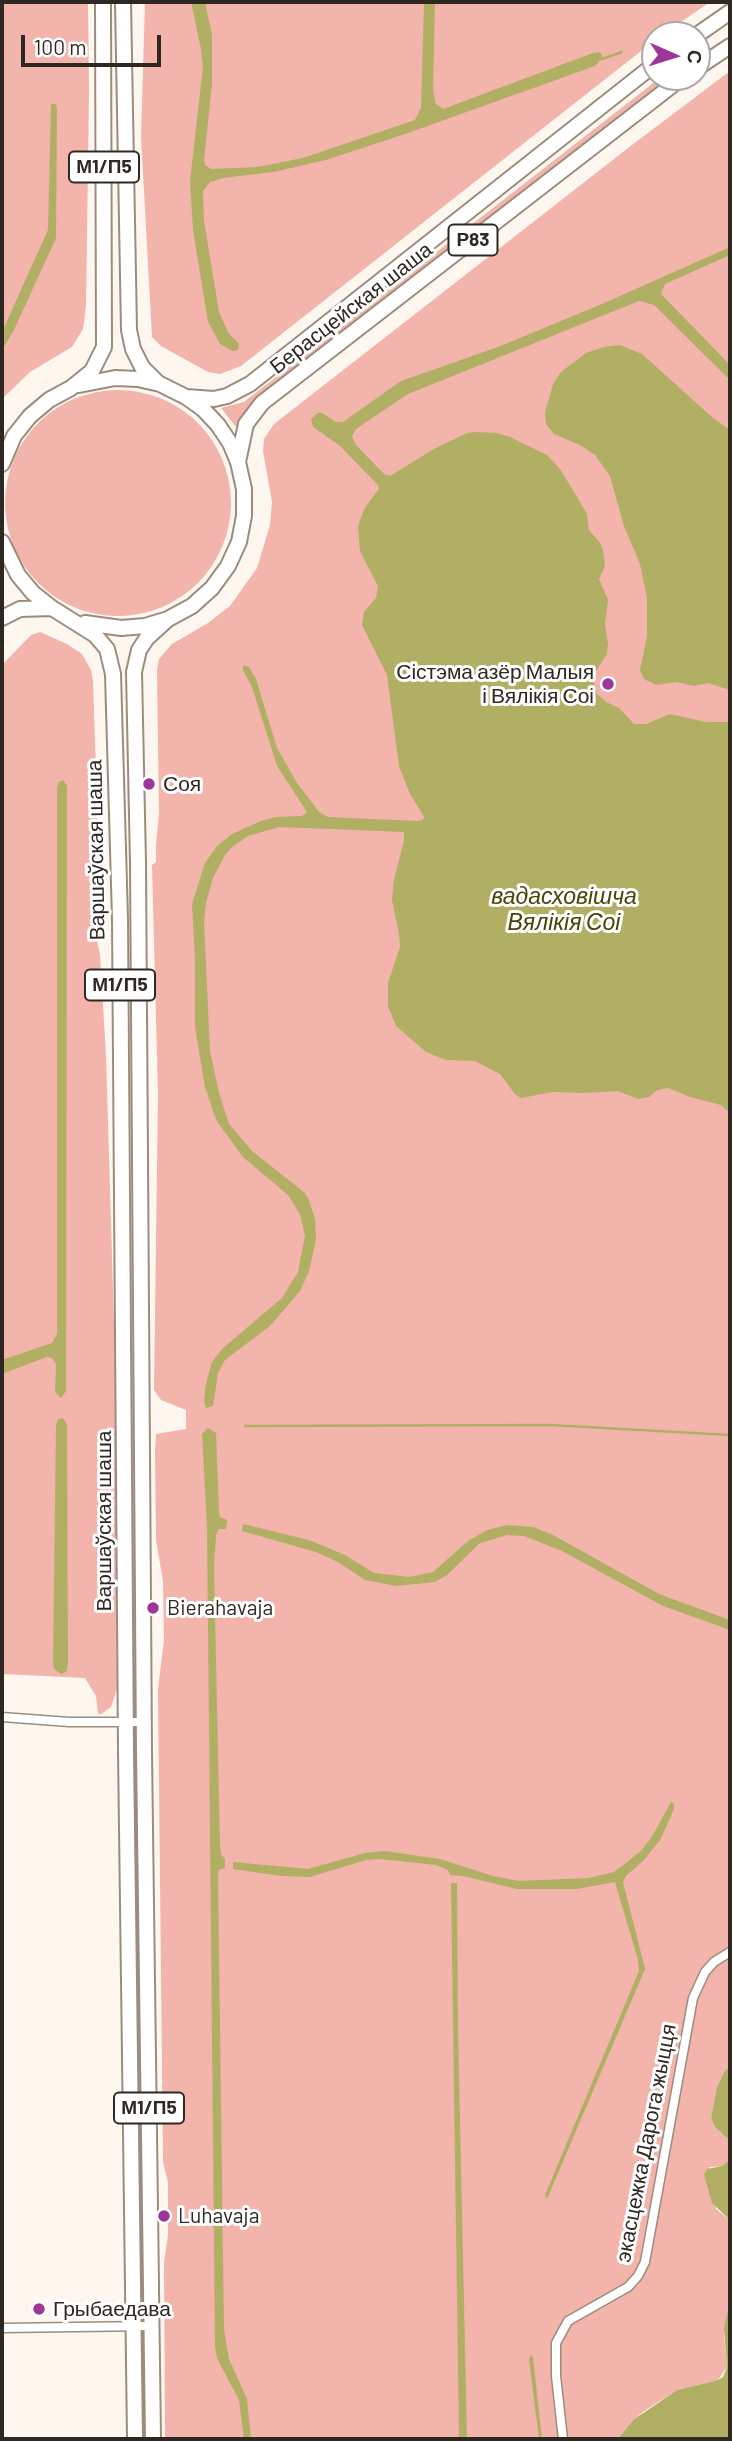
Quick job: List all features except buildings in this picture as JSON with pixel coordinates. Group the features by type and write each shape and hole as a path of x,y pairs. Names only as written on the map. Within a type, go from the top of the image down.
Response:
{"highway":[{"name":"Варшаўская шаша","path":"2,464 14,436 30,416 92,371 100,359 105,331 103,2"},
{"name":"Варшаўская шаша","path":"123,2 129,330 133,349 142,368 160,384"},
{"path":"711,25 730,12"},
{"path":"711,59 730,46"},
{"name":"Берасцейская шаша","path":"186,397 214,399 227,396 250,384 641,75"},
{"name":"Берасцейская шаша","path":"238,462 246,424 262,404 665,91"},
{"name":"Варшаўская шаша","path":"71,388 115,378 138,379 160,384 186,397 218,425 230,443 238,462 244,489 244,516 239,542 228,566 212,588 191,606 168,619 145,626 97,626 74,620"},
{"name":"Варшаўская шаша","path":"2,542 18,575 33,593 95,635 107,649 113,674 120,919 135,2439"},
{"path":"2,618 20,609 52,608"},
{"name":"Варшаўская шаша","path":"153,2439 134,672 139,650 147,638 168,619"}],"street":[{"path":"2,1717 69,1722 144,1722"},
{"name":"экасцежка Дарога жыцця","path":"563,2439 556,2376 556,2343 568,2320 628,2287 645,2262 691,2006 705,1972 714,1962 730,1952"},
{"path":"2,2328 150,2326"}],"shaded area":[{"path":"2,2 88,2 89,92 86,306 83,329 72,347 30,372 2,399"},
{"path":"145,2 710,2 682,21 641,21 641,51 241,366 220,374 208,372 161,346 152,337 141,137"},
{"path":"730,71 730,2066 717,2087 711,2118 715,2127 730,2141 730,2159 722,2166 709,2167 716,2209 730,2220 730,2300 724,2335 727,2367 718,2380 677,2390 644,2411 618,2439 165,2439 164,2262 168,2235 168,2183 163,2162 158,1689 164,1640 163,1581 156,1540 155,1452 156,1434 186,1429 186,1410 161,1400 154,1390 158,1094 152,865 156,862 159,813 159,659 172,644 208,623 230,606 257,568 270,525 272,502 263,451 264,439 274,424 632,145 704,91 711,91 711,85"},
{"path":"643,91 651,91 255,401 241,416 236,427 221,408 244,402"},
{"path":"118,390 140,392 161,399 181,409 198,423 212,440 222,460 229,481 229,525 222,546 212,566 198,583 181,597 161,607 140,614 118,616 96,614 75,607 55,597 38,583 24,566 14,546 7,525 5,503 7,481 14,460 24,440 38,423 55,409 75,399 96,392"},
{"path":"40,632 82,654 91,670 93,681 99,862 94,925 100,955 106,1056 115,1355 117,1689 111,1707 100,1715 96,1696 85,1678 2,1674 2,665 31,635"}],"water":[{"path":"191,2 205,2 212,35 212,84 204,160 205,165 211,169 257,167 303,158 415,120 421,108 424,2 435,2 433,91 436,104 443,109 593,53 600,52 603,57 595,66 326,160 210,182 203,191 204,221 219,312 228,332 239,344 238,350 232,351 220,344 208,322 193,230 190,181 203,67"},
{"path":"51,104 56,104 57,108 56,238 14,330 2,350 2,332 48,230"},
{"name":"вадасховішча Вялікія Соі","path":"730,247 730,255 665,284 661,294 730,365 730,380 654,305 639,301 408,394 356,429 352,437 356,445 384,474 390,476 434,449 467,433 496,433 547,455 560,469 587,514 589,530 601,544 603,551 605,566 599,579 608,600 605,624 608,644 607,654 592,677 597,694 619,708 634,724 646,724 670,714 706,722 730,722 730,1113 721,1105 668,1088 639,1099 617,1091 552,1092 521,1098 500,1074 475,1061 446,1060 426,1052 396,1026 388,1006 388,983 400,947 392,900 404,832 279,827 248,836 225,855 213,878 206,903 204,923 210,1051 229,1124 252,1151 305,1193 315,1219 316,1240 309,1271 300,1291 270,1326 225,1360 218,1373 213,1406 206,1408 206,1384 212,1362 223,1348 282,1298 298,1272 305,1236 300,1214 288,1195 243,1157 216,1120 205,1087 195,1027 192,904 205,863 217,846 232,834 261,821 276,817 302,816 307,812 277,766 243,665 249,667 256,679 277,748 297,783 319,812 328,817 418,821 424,817 410,794 399,766 387,675 362,625 364,612 376,598 378,586 360,551 358,526 364,509 379,489 378,485 339,445 313,427 311,419 322,413 336,422 343,422 401,381 498,347"},
{"path":"620,345 642,354 730,430 730,690 708,683 694,686 677,682 656,685 644,679 640,670 647,636 647,598 640,564 624,526 610,476 595,455 554,434 546,424 545,413 553,384 561,372 586,353"},
{"path":"63,780 67,786 66,1391 61,1398 55,1392 56,1364 52,1358 47,1357 2,1374 2,1360 52,1343 57,1334 57,787"},
{"path":"63,1418 67,1425 68,1663 67,1671 61,1674 54,1669 53,1663 56,1425 58,1419"},
{"path":"208,1428 216,1433 219,1513 220,1517 227,1520 226,1529 219,1529 216,1535 214,1566 220,1845 225,1859 225,1868 219,1870 218,1875 224,2330 229,2359 247,2399 251,2439 244,2439 239,2400 217,2358 215,2347 207,1527 202,1434"},
{"path":"243,1524 309,1540 345,1555 374,1573 409,1577 433,1572 468,1541 487,1530 507,1525 533,1527 553,1535 659,1594 730,1620 730,1630 663,1606 562,1551 524,1536 507,1535 480,1543 447,1575 435,1582 396,1586 365,1580 338,1562 316,1552 242,1531"},
{"path":"671,1802 674,1809 660,1840 623,1882 645,1969 547,2199 545,2195 639,1971 615,1882 577,1889 517,1889 450,1875 448,1870 436,1865 380,1859 366,1860 310,1877 233,1869 233,1862 308,1869 365,1853 385,1851 440,1859 493,1876 519,1881 589,1878 614,1872 641,1851"},
{"path":"451,1883 457,1883 467,2439 459,2439"},
{"path":"730,2066 730,2141 715,2127 711,2118 717,2087"},
{"path":"730,2159 730,2220 712,2203 704,2175 707,2169 722,2166"},
{"path":"730,2300 730,2439 618,2439 633,2420 677,2390 723,2377 727,2367 724,2328"},
{"path":"531,2355 542,2439 539,2439 529,2359"}],"waterway":[{"path":"602,59 622,52"},
{"path":"245,1426 550,1425 730,1435"}],"place":[{"name":"Сістэма азёр Малыя і Вялікія Соі","path":"608,684"},
{"name":"Соя","path":"149,784"},
{"name":"Bierahavaja","path":"153,1608"},
{"name":"Luhavaja","path":"164,2216"},
{"name":"Грыбаедава","path":"39,2309"}]}
